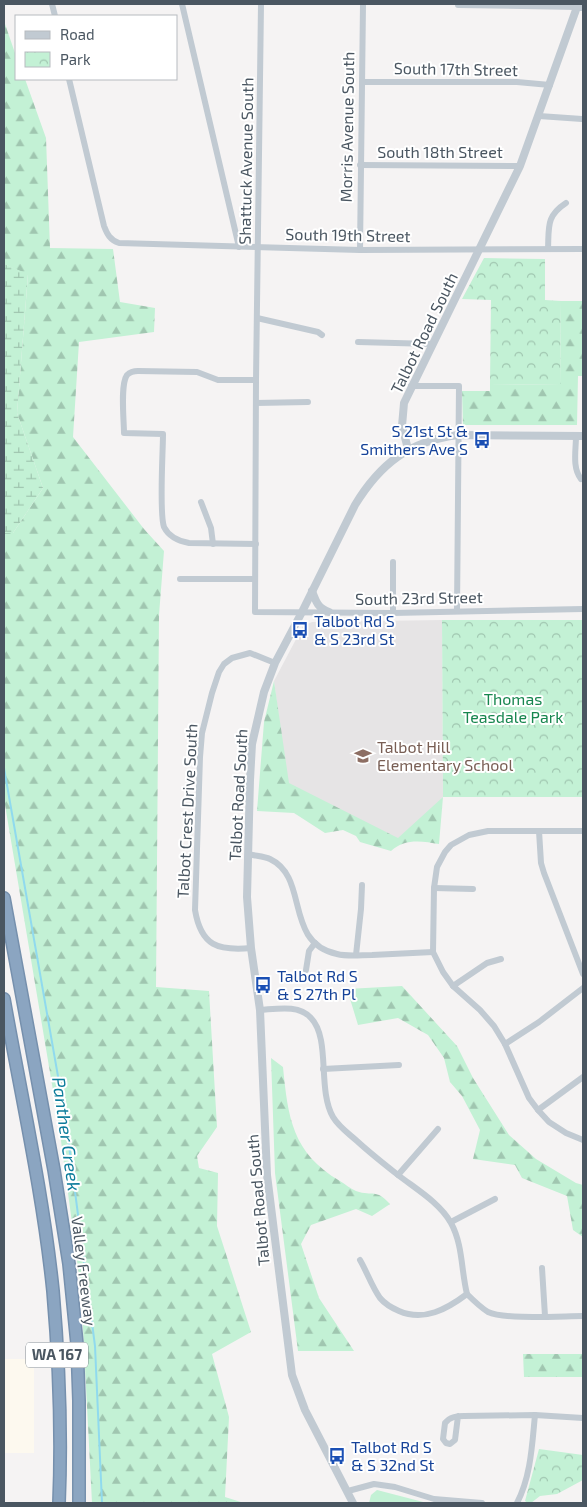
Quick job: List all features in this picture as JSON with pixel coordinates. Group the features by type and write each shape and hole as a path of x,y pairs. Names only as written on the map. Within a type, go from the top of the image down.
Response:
{"highway":[{"name":"Valley Freeway","path":"4,898 54,1170 69,1264 79,1401 79,1503"},
{"name":"Valley Freeway","path":"4,998 38,1181 53,1291 59,1390 59,1503"},
{"path":"64,1238 63,1252 71,1334 74,1394 74,1503"}],"street":[{"path":"182,4 239,247"},
{"name":"Shattuck Avenue South","path":"255,612 261,4"},
{"name":"Morris Avenue South","path":"360,250 363,4"},
{"path":"458,5 579,6"},
{"name":"Talbot Road South","path":"353,1503 306,1410 292,1375 267,1175 260,1010 251,948 247,897 252,744 264,692 275,663 355,505 364,490 386,465 408,449 403,435 402,414 404,403 520,166 579,6"},
{"name":"South 19th Street","path":"69,80 104,226 113,241 119,243 360,250 583,249"},
{"name":"South 17th Street","path":"362,82 459,81 550,85"},
{"path":"539,116 582,119"},
{"name":"South 18th Street","path":"360,165 520,166"},
{"path":"548,249 552,215 566,203"},
{"path":"257,318 318,332 322,335"},
{"path":"358,342 432,344"},
{"path":"256,380 218,380 197,372 138,370 131,372 127,376 124,385 124,433 164,434 162,521 165,528 174,538 181,542 256,544"},
{"path":"411,386 459,386 457,611"},
{"path":"256,403 308,402"},
{"path":"408,449 428,441 458,435 580,436 576,472 581,479"},
{"path":"201,502 211,528 213,544"},
{"path":"393,562 393,613"},
{"path":"180,579 255,579"},
{"path":"312,592 322,610 329,612"},
{"name":"South 23rd Street","path":"255,612 393,613 583,609"},
{"name":"Talbot Crest Drive South","path":"251,948 223,949 213,945 205,938 197,920 195,910 202,734 212,693 219,672 224,664 232,658 250,653 275,663"},
{"path":"583,831 488,831 469,835 451,845 444,852 437,867 434,888 433,952 442,972 453,986 480,1010 494,1026 505,1044 529,1098 538,1110 549,1122 566,1133 583,1140"},
{"path":"539,831 541,863 544,873 583,974"},
{"path":"248,854 270,859 279,865 286,874 295,893 304,928 315,943 325,950 338,955 433,952"},
{"path":"356,955 362,885"},
{"path":"434,888 473,889"},
{"path":"306,970 309,951 315,943"},
{"path":"453,986 487,963 501,960"},
{"path":"505,1044 539,1022 583,988"},
{"path":"260,1010 299,1010 312,1018 320,1034 326,1097 332,1115 339,1126 437,1206 451,1222 460,1249 463,1279 467,1294 481,1308 490,1313 502,1315 583,1316"},
{"path":"322,1069 399,1065"},
{"path":"538,1110 583,1077"},
{"path":"398,1175 438,1128"},
{"path":"451,1222 495,1199"},
{"path":"360,1260 379,1297 385,1304 405,1314 428,1315 453,1304 467,1294"},
{"path":"542,1268 545,1316"},
{"path":"517,1503 523,1491 530,1465 536,1414"},
{"path":"458,1416 536,1414 583,1418"},
{"path":"348,1491 374,1484 395,1487 440,1500 482,1503"}],"shaded area":[{"name":"Talbot Hill Elementary School","path":"442,620 443,797 404,843 288,787 274,681 303,626 312,622"},
{"path":"4,1359 34,1359 34,1453 4,1453"}],"green space":[{"path":"4,21 15,53 15,80 25,80 46,138 50,248 113,249 120,302 155,308 154,332 79,342 73,437 144,529 164,551 159,615 156,987 209,991 217,1127 197,1156 199,1168 218,1173 217,1226 251,1332 212,1354 229,1417 225,1497 244,1503 92,1503 81,1290 59,1126 4,799 4,533 13,533 43,488 17,413 28,275 4,264"},
{"path":"484,258 545,259 545,300 561,301 560,385 490,384 491,300 462,299"},
{"path":"4,264 28,274 17,413 43,488 13,533 4,533"},
{"path":"561,301 583,301 583,376 578,376 577,425 463,425 462,391 490,391 490,384 560,385"},
{"name":"Thomas Teasdale Park","path":"442,620 583,620 583,797 443,797"},
{"path":"274,681 289,783 398,838 443,797 439,844 414,841 402,844 391,851 360,842 356,836 343,830 325,833 294,813 257,811 264,722"},
{"path":"402,986 457,1046 473,1078 509,1135 536,1159 576,1183 583,1185 583,1237 573,1230 567,1196 522,1178 515,1165 473,1159 480,1130 462,1096 450,1082 444,1058 428,1035 398,1018 358,1025 347,989"},
{"path":"271,1058 283,1067 287,1102 295,1132 302,1146 324,1170 352,1189 362,1193 377,1194 390,1204 372,1216 356,1209 311,1225 301,1244 319,1298 354,1351 298,1351 275,1173"},
{"path":"523,1354 583,1354 583,1377 524,1377"},
{"path":"539,1449 583,1455 583,1480 557,1494 540,1496 531,1503 528,1503 525,1501"},
{"path":"377,1490 427,1503 369,1503 371,1495"}],"waterway":[{"name":"Panther Creek","path":"4,768 66,1122 95,1346 102,1503"}],"place":[{"name":"S 21st St & Smithers Ave S","path":"482,440"},
{"name":"Talbot Rd S & S 23rd St","path":"300,630"},
{"name":"Talbot Hill Elementary School","path":"363,756"},
{"name":"Talbot Rd S & S 27th Pl","path":"263,985"},
{"name":"Talbot Rd S & S 32nd St","path":"337,1456"}]}
